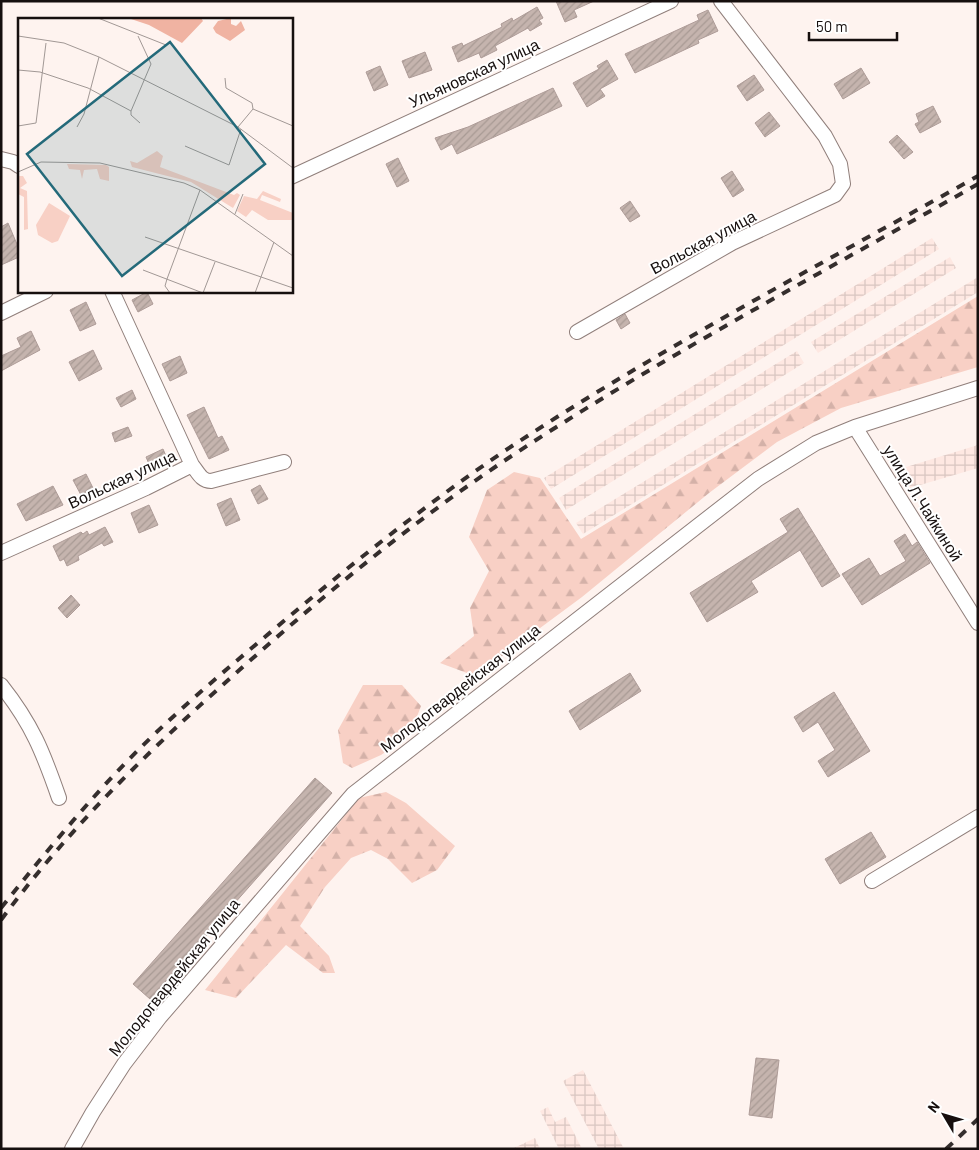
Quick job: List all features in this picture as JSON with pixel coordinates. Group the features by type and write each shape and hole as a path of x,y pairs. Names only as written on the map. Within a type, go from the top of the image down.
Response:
{"street":[{"name":"Ульяновская улица","path":"292,177 671,1"},
{"name":"Вольская улица","path":"577,332 732,243 835,195 843,184 840,164 825,136 721,1"},
{"path":"1,159 18,165"},
{"path":"1,313 44,292"},
{"path":"112,292 192,465"},
{"name":"Молодогвардейская улица","path":"72,1149 124,1064 160,1016 353,794 758,479 816,443 855,426 978,388"},
{"name":"улица Л.Чайкиной","path":"855,426 978,623"},
{"name":"Вольская улица","path":"1,553 146,488 192,465 201,478 211,481 284,462"},
{"path":"1,685 23,713 39,745 59,798"},
{"path":"872,881 978,817"}],"shaded area":[{"path":"932,238 939,249 551,489 544,478"},
{"path":"950,257 956,268 818,353 811,342"},
{"path":"978,277 978,292 583,534 576,523"},
{"path":"797,351 804,363 566,510 559,498"},
{"path":"978,445 978,468 910,488 903,468"},
{"path":"583,1070 624,1149 599,1149 563,1081"},
{"path":"548,1107 555,1122 566,1117 582,1149 559,1149 540,1111"},
{"path":"535,1138 540,1149 514,1149 514,1148"}],"green space":[{"path":"978,296 978,367 841,408 777,442 709,493 582,597 475,676 440,663 474,636 470,608 489,571 469,537 487,490 514,472 540,478 581,539"},
{"path":"363,685 402,685 421,706 410,735 381,755 352,768 343,763 338,730"},
{"path":"386,792 406,803 455,846 437,870 412,883 388,859 371,850 351,858 325,887 300,926 329,956 335,973 323,973 286,945 236,998 205,990 359,798"}],"building":[{"path":"556,1 594,1 574,10 577,17 565,22"},
{"path":"537,7 543,18 539,20 542,24 530,31 528,28 495,46 497,50 481,58 479,53 458,62 452,47 462,43 463,46 502,27 501,24 512,18 513,21"},
{"path":"708,10 718,31 698,40 699,43 635,73 625,54 699,20 697,15"},
{"path":"425,52 432,70 409,78 402,61"},
{"path":"607,60 618,79 600,89 605,96 587,107 573,83 599,69 597,66"},
{"path":"380,66 388,85 374,91 366,72"},
{"path":"861,68 870,83 843,99 834,84"},
{"path":"754,75 764,90 747,101 737,86"},
{"path":"553,88 562,106 457,154 452,144 441,150 435,138 468,127"},
{"path":"933,106 941,122 920,133 915,124 919,122 916,114"},
{"path":"769,112 780,126 765,137 755,123"},
{"path":"897,135 913,152 904,159 889,142"},
{"path":"398,158 409,181 397,187 386,164"},
{"path":"732,171 744,190 733,197 721,178"},
{"path":"630,201 640,216 630,222 620,208"},
{"path":"8,223 18,247 18,257 1,265 1,227"},
{"path":"147,292 153,304 138,312 132,300"},
{"path":"86,302 96,324 80,331 70,310"},
{"path":"625,314 630,323 621,329 616,320"},
{"path":"31,331 40,350 1,371 1,356 21,347 17,338"},
{"path":"93,350 102,369 79,381 69,362"},
{"path":"180,356 187,373 170,381 162,364"},
{"path":"132,390 136,399 121,407 116,398"},
{"path":"204,407 218,438 222,436 229,450 209,459 187,415"},
{"path":"128,427 132,436 115,442 112,433"},
{"path":"163,449 169,463 152,471 146,457"},
{"path":"86,474 93,488 81,495 73,480"},
{"path":"260,485 268,499 258,504 251,490"},
{"path":"53,486 63,505 26,521 17,504"},
{"path":"231,498 240,520 226,526 217,504"},
{"path":"149,505 158,525 139,533 131,513"},
{"path":"798,508 840,576 822,587 800,550 751,581 758,592 707,622 690,593 788,532 780,519"},
{"path":"105,527 113,542 104,546 102,543 78,556 79,560 67,566 64,559 60,561 53,546 81,532 83,534 87,531 89,535"},
{"path":"905,534 912,546 917,542 930,563 862,605 842,574 869,558 880,576 906,561 894,541"},
{"path":"71,595 80,605 67,618 58,608"},
{"path":"630,673 641,691 580,730 569,711"},
{"path":"834,692 870,751 828,777 818,761 835,750 818,722 803,732 794,717"},
{"path":"315,778 332,793 150,999 133,984"},
{"path":"871,832 886,857 840,884 825,859"},
{"path":"756,1058 779,1060 772,1118 749,1115"}],"railway":[{"path":"1,908 84,808 157,732 202,690 297,610 424,509 503,452 619,379 978,176"},
{"path":"1,920 79,825 165,738 293,623 398,538 470,484 622,386 978,184"},
{"path":"946,1149 978,1119"}]}
